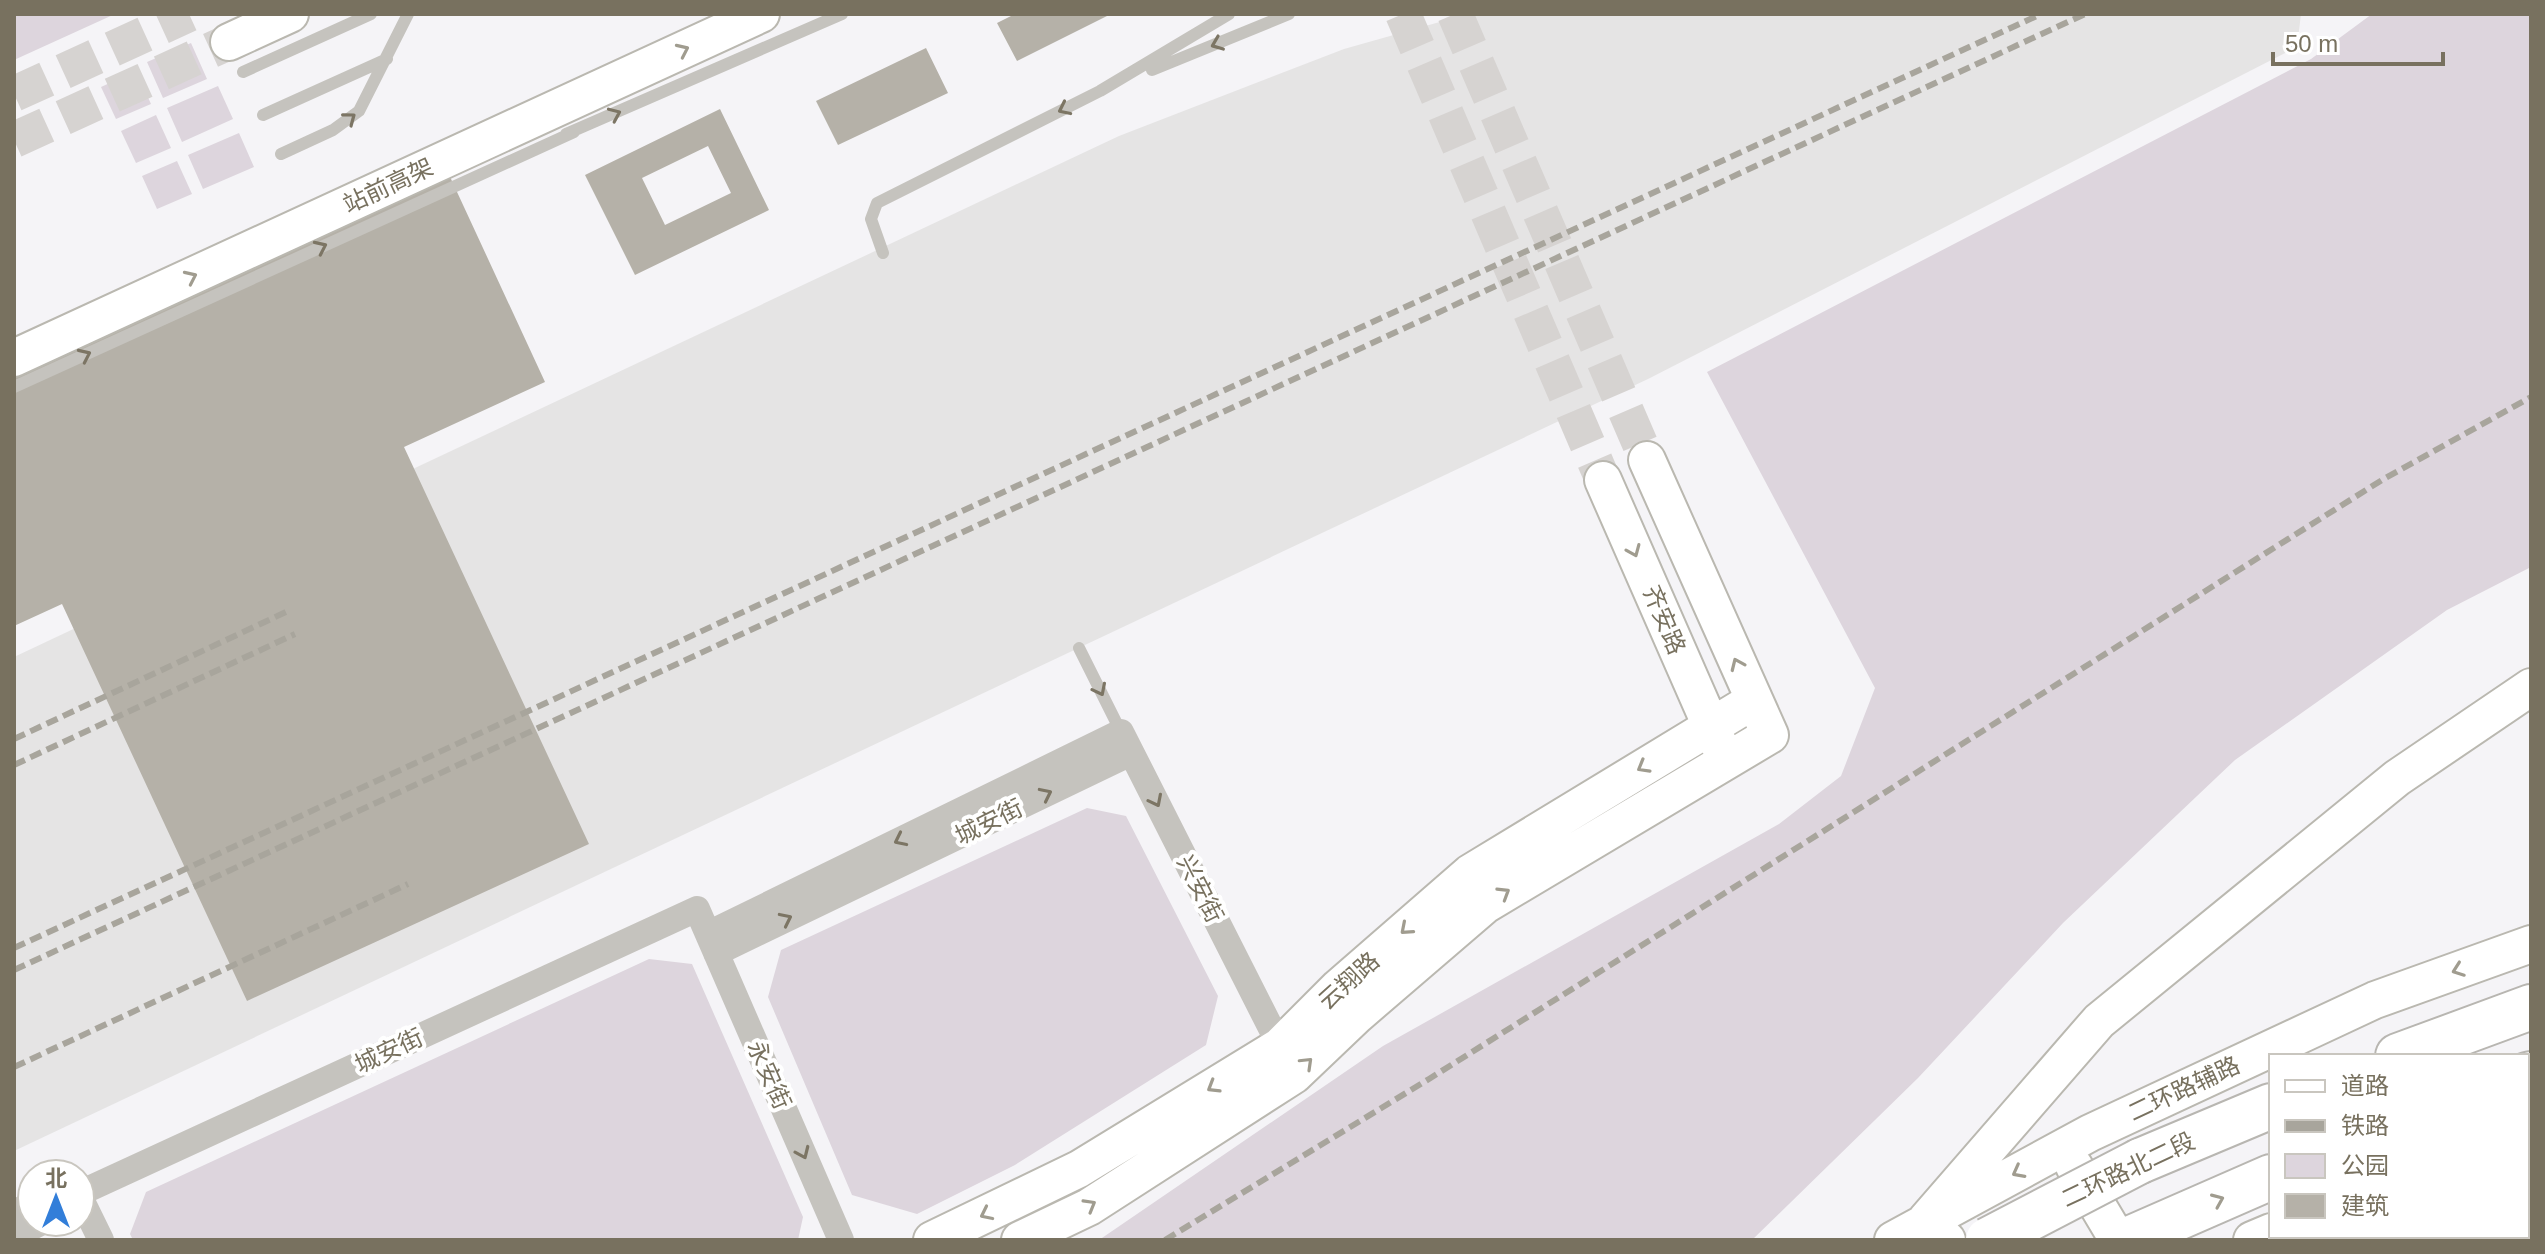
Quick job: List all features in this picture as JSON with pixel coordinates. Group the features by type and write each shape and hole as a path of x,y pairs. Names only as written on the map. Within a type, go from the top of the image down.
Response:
{"highway":[{"path":"2403,1054 2531,1007"},
{"name":"二环路北二段","path":"1988,1240 2140,1161 2269,1107"},
{"path":"2127,1240 2269,1178"}],"street":[{"path":"236,57 290,14"},
{"name":"站前高架","path":"14,358 761,14"},
{"name":"齐安路","path":"1647,460 1770,735"},
{"name":"齐安路","path":"1603,480 1726,761"},
{"path":"1937,1230 2099,1021 2397,778 2531,687"},
{"name":"云翔路","path":"932,1240 1079,1169 1280,1046 1339,987 1470,873 1753,701"},
{"name":"云翔路","path":"1020,1240 1089,1207 1294,1075 1357,1015 1485,905 1770,735"},
{"name":"城安街","path":"712,944 1126,742"},
{"name":"兴安街","path":"1126,742 1280,1046"},
{"name":"城安街","path":"96,1192 697,909"},
{"name":"永安街","path":"697,909 841,1240"},
{"name":"二环路辅路","path":"1893,1240 1937,1230 2063,1148 2375,1000 2531,944"},
{"path":"2063,1148 2118,1240"}],"lane":[{"path":"236,57 371,14"},
{"path":"281,154 333,130 359,111 408,14"},
{"path":"14,387 574,132 842,14"},
{"path":"883,253 871,219 877,203 1100,91 1188,42 1229,14"},
{"path":"1100,91 1289,14"},
{"path":"263,115 387,59"},
{"path":"418,203 460,153 520,149 574,132"},
{"path":"1079,648 1126,742"}],"shaded area":[{"path":"1468,14 2301,14 2297,47 1648,379 14,1151 14,657 1119,136 1344,49"}],"green space":[{"path":"14,14 115,14 14,60"},
{"path":"2372,14 2531,14 2531,567 2447,610 2235,760 2063,923 1918,1078 1752,1240 1099,1240 1383,1046 1779,824 1841,776 1875,688 1707,372 2311,59"},
{"path":"191,43 207,79 163,98 147,62"},
{"path":"136,71 151,104 116,119 101,87"},
{"path":"218,86 233,119 182,142 167,108"},
{"path":"156,115 171,148 136,163 121,131"},
{"path":"239,133 254,167 203,189 188,155"},
{"path":"177,161 192,194 157,209 142,176"},
{"path":"1087,808 1126,816 1218,996 1206,1045 1015,1165 917,1214 852,1195 768,997 781,950"},
{"path":"649,959 692,964 803,1217 798,1240 133,1240 130,1234 146,1192"}],"building":[{"path":"1015,14 1111,14 1017,61 997,23"},
{"path":"926,48 948,93 838,145 816,101"},
{"path":"720,109 769,210 635,275 585,175","holes":["708,146 731,193 665,225 642,178"]},
{"path":"445,166 545,382 404,447 589,844 247,1001 62,604 14,626 14,363"}],"tunnel":[{"path":"14,94 189,14"},
{"path":"1403,14 1603,480"},
{"path":"1455,14 1647,460"},
{"path":"14,140 229,42"}],"railway":[{"path":"14,948 2041,14"},
{"path":"14,970 2085,14"},
{"path":"1165,1240 1429,1079 2382,480 2531,397"},
{"path":"14,739 286,612"},
{"path":"14,765 295,634"},
{"path":"14,1067 408,884"}]}
